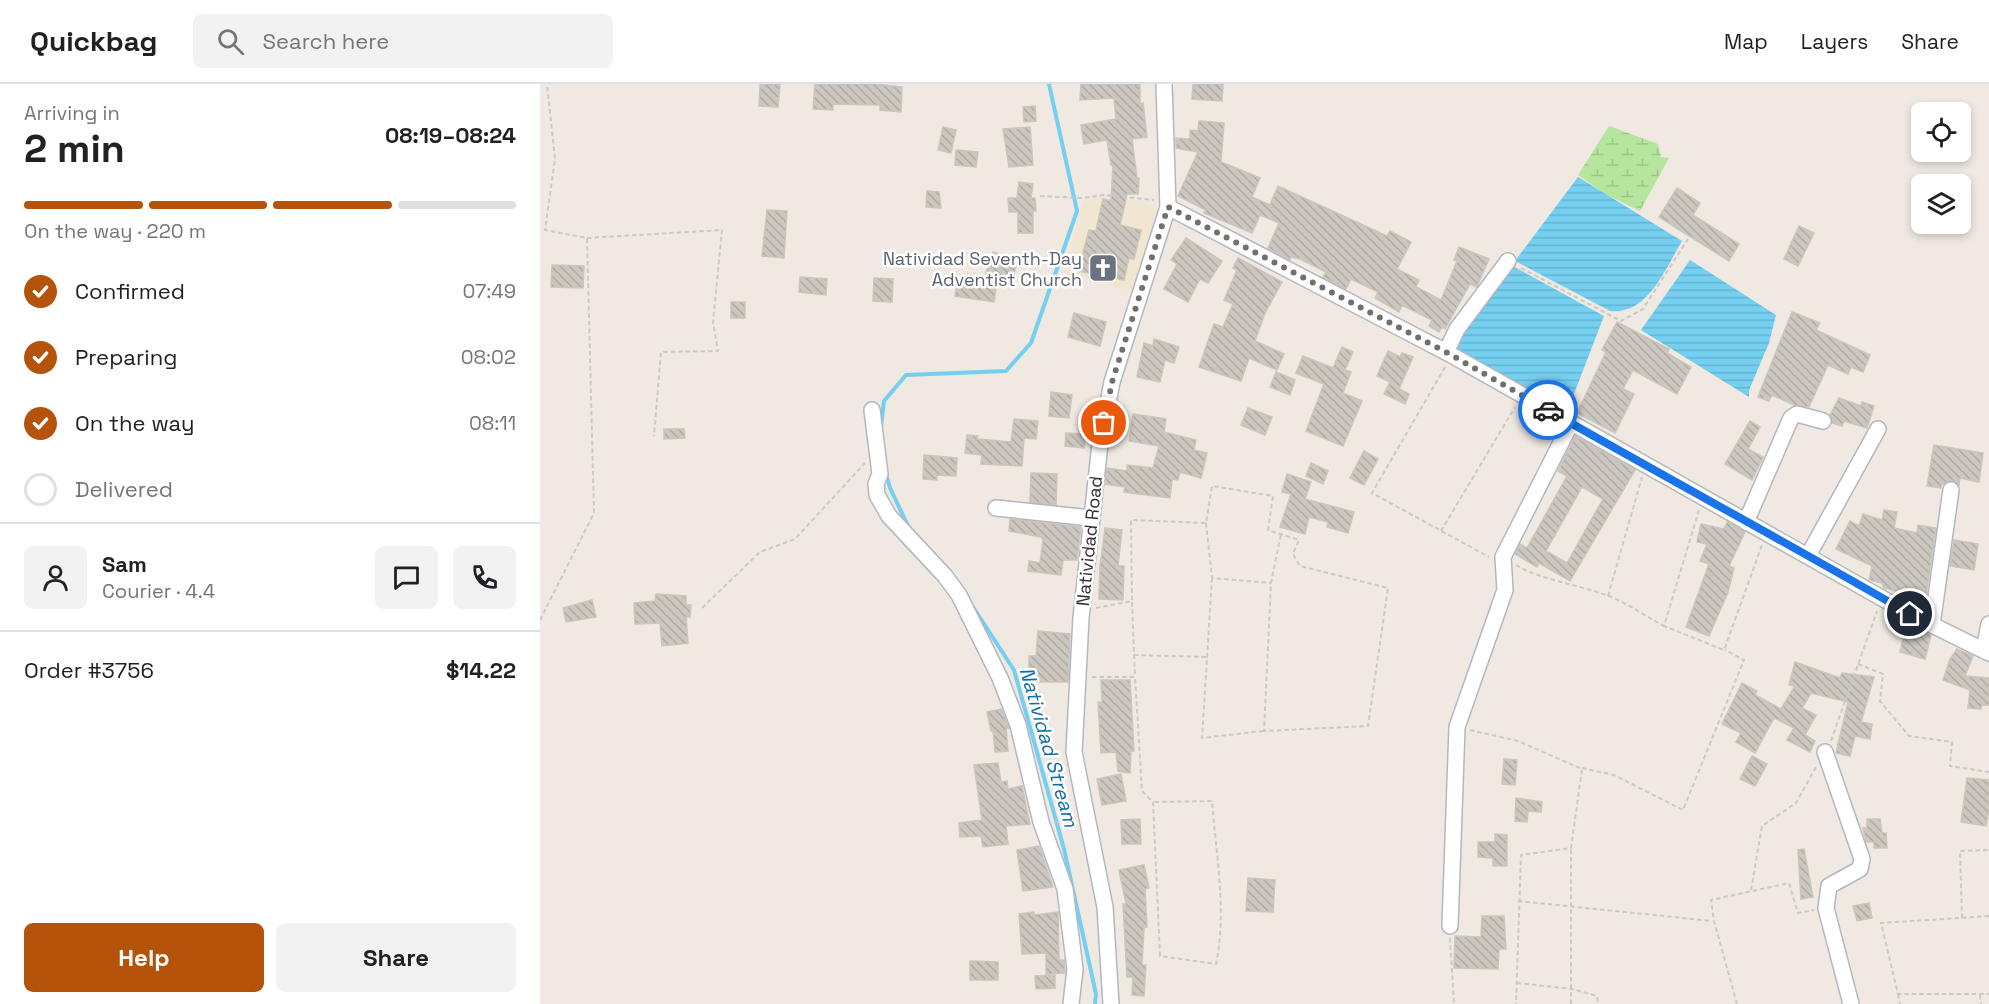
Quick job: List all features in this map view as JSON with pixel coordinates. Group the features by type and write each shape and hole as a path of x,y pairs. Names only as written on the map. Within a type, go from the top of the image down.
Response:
{"street":[{"name":"Natividad Road","path":"1111,1004 1105,906 1074,752 1081,618 1100,444 1112,382 1168,204 1164,84"},
{"path":"1168,204 1448,355 1746,522 1809,554 1932,625 1986,652 1989,624"},
{"path":"1448,355 1457,329 1508,261"},
{"path":"872,410 875,452 880,474 876,484 877,495 889,516 945,576 959,595 1000,678 1018,725 1041,822 1065,889 1075,969 1071,1004"},
{"path":"1746,522 1791,418 1797,414 1823,421"},
{"path":"1450,926 1456,728 1504,590 1503,561 1571,423"},
{"path":"1809,554 1878,429"},
{"path":"1932,625 1951,490"},
{"path":"996,508 1091,518"},
{"path":"1825,752 1862,859 1860,868 1829,886 1826,908 1851,1004"}],"path":[{"path":"547,84 555,159 545,230 587,238 722,230 713,322 718,351 661,352 654,436"},
{"path":"1040,196 1082,198 1104,195 1168,204"},
{"path":"540,620 594,513 587,238"},
{"path":"1508,261 1621,321 1643,309 1688,239"},
{"path":"1448,355 1372,493 1442,531 1533,575 1561,580 1608,596 1664,626 1744,660 1683,810 1614,775 1582,768 1518,741 1456,728"},
{"path":"1442,531 1520,399"},
{"path":"702,608 760,552 795,539 875,452"},
{"path":"1608,596 1644,470"},
{"path":"1212,486 1273,496 1268,530 1299,540 1293,555 1300,566 1388,588 1368,726 1264,731 1202,738 1212,578 1206,523 1212,486"},
{"path":"1664,626 1701,503"},
{"path":"1153,802 1212,801 1221,944 1216,964 1160,956 1153,802 1142,791 1132,599 1131,520 1206,523"},
{"path":"1264,731 1270,583 1281,534"},
{"path":"1724,650 1765,537"},
{"path":"1212,578 1270,583"},
{"path":"1095,608 1132,599"},
{"path":"1751,890 1762,826 1796,803 1834,737 1880,603"},
{"path":"1134,655 1206,657"},
{"path":"1858,664 1883,674 1880,701 1909,736 1952,742 1950,766 1989,772"},
{"path":"1090,677 1135,677"},
{"path":"1571,1004 1571,848 1582,768"},
{"path":"1047,822 1075,822"},
{"path":"1516,1004 1521,855 1571,848"},
{"path":"1962,918 1960,852 1989,850"},
{"path":"1737,1004 1714,921 1711,900 1789,883 1798,913 1826,908"},
{"path":"1518,901 1714,921"},
{"path":"1900,1004 1881,923 1989,916"},
{"path":"1450,926 1450,980 1454,1004"},
{"path":"1517,983 1572,989 1597,996 1598,1004"},
{"path":"1898,994 1989,994"},
{"path":"1980,994 1981,1004"}],"shaded area":[{"path":"1101,196 1135,201 1159,209 1136,294 1065,272 1083,202"}],"green space":[{"path":"1609,126 1658,144 1661,157 1669,158 1640,211 1605,194 1578,175"}],"water":[{"path":"1578,177 1682,241 1662,277 1645,298 1635,306 1610,311 1515,261"},
{"path":"1690,260 1776,315 1769,343 1749,390 1749,397 1641,330"},
{"path":"1509,264 1604,316 1565,417 1451,348"}],"building":[{"path":"760,84 780,84 778,107 759,106"},
{"path":"815,84 873,84 902,87 901,112 880,110 880,105 833,104 833,110 813,109"},
{"path":"1081,84 1140,84 1140,104 1143,103 1147,137 1132,139 1137,178 1139,178 1138,194 1127,194 1120,225 1141,230 1134,259 1129,258 1124,280 1078,271 1089,230 1096,231 1103,199 1111,201 1113,165 1111,165 1107,140 1084,144 1081,125 1116,119 1114,98 1080,100"},
{"path":"1193,84 1223,84 1222,101 1192,99"},
{"path":"1035,106 1036,121 1024,122 1023,107"},
{"path":"1199,121 1224,123 1221,162 1260,178 1252,197 1270,205 1278,186 1387,236 1390,231 1411,242 1397,269 1419,280 1416,287 1441,300 1457,261 1454,260 1459,247 1489,259 1477,287 1470,284 1445,329 1442,327 1439,332 1429,326 1432,320 1402,305 1399,312 1375,298 1378,292 1351,279 1346,289 1323,277 1326,272 1300,259 1291,257 1290,260 1268,248 1279,223 1260,215 1252,233 1204,213 1206,210 1178,196 1198,152 1176,148 1176,138 1190,139 1190,130 1198,131"},
{"path":"943,127 956,130 951,153 938,150"},
{"path":"1030,127 1033,165 1009,167 1003,129"},
{"path":"956,150 978,152 976,167 955,165"},
{"path":"1019,182 1033,184 1031,198 1035,198 1036,211 1033,211 1033,233 1018,233 1018,212 1009,212 1008,198 1017,198"},
{"path":"1677,188 1700,203 1693,215 1739,244 1729,261 1659,217"},
{"path":"927,191 939,192 941,208 926,207"},
{"path":"767,210 787,211 784,258 762,256"},
{"path":"1799,226 1814,233 1798,266 1784,259"},
{"path":"1186,238 1222,261 1208,283 1200,279 1188,302 1164,289 1177,264 1171,260"},
{"path":"993,252 1018,260 1012,280 998,275 994,302 955,296 958,278 983,282"},
{"path":"1238,258 1282,282 1265,313 1255,341 1284,354 1277,370 1249,358 1241,381 1199,367 1214,324 1223,327 1233,304 1224,300 1237,270 1233,268"},
{"path":"552,265 584,266 583,288 551,287"},
{"path":"800,277 827,279 826,295 799,292"},
{"path":"874,278 893,279 892,302 873,301"},
{"path":"731,302 745,302 745,318 731,318"},
{"path":"1792,312 1820,323 1816,330 1870,355 1863,372 1851,367 1848,374 1828,365 1809,407 1794,405 1772,395 1769,401 1758,397"},
{"path":"1074,313 1106,322 1100,346 1068,337"},
{"path":"1617,322 1669,349 1667,353 1691,367 1677,394 1633,370 1623,389 1634,394 1615,433 1577,413 1606,352 1602,350"},
{"path":"1154,339 1179,347 1174,363 1165,360 1160,382 1137,377 1144,343 1153,346"},
{"path":"1342,347 1353,352 1345,370 1351,372 1343,393 1362,401 1343,446 1306,431 1324,384 1296,373 1303,356 1333,368"},
{"path":"1388,351 1400,357 1402,353 1413,357 1399,389 1409,394 1405,404 1384,394 1390,382 1377,376"},
{"path":"1276,372 1295,380 1290,395 1270,387"},
{"path":"1051,392 1072,395 1069,418 1049,416"},
{"path":"1839,398 1861,406 1862,402 1874,406 1867,428 1844,421 1842,426 1832,423 1830,415"},
{"path":"1248,408 1272,417 1265,435 1241,425"},
{"path":"1133,414 1166,419 1164,432 1196,440 1194,450 1207,453 1201,478 1180,472 1178,480 1172,479 1170,498 1124,492 1125,487 1105,484 1107,468 1127,471 1127,465 1153,468 1159,446 1129,441"},
{"path":"1014,419 1038,421 1036,439 1024,438 1022,466 981,464 982,455 965,453 967,435 978,436 977,439 1011,442"},
{"path":"1750,421 1760,427 1748,449 1763,457 1752,480 1725,464"},
{"path":"664,429 684,429 685,438 664,439"},
{"path":"1066,433 1086,434 1084,448 1065,446"},
{"path":"1575,436 1635,470 1570,581 1539,563 1537,567 1515,554 1520,544 1527,548 1567,476 1558,471","holes":["1582,487 1603,499 1567,563 1546,551"]},
{"path":"1934,445 1983,453 1979,482 1960,478 1959,485 1952,480 1942,484 1941,488 1927,486"},
{"path":"1364,451 1378,459 1364,485 1350,478"},
{"path":"924,455 957,458 956,476 937,475 937,480 923,479"},
{"path":"1311,463 1328,471 1323,484 1306,476"},
{"path":"1031,473 1057,474 1056,505 1030,502"},
{"path":"1287,474 1311,482 1305,499 1354,512 1348,533 1327,527 1328,522 1309,517 1305,534 1280,527 1291,494 1282,492"},
{"path":"1884,510 1897,512 1894,528 1917,533 1918,525 1936,528 1924,608 1908,601 1908,597 1901,596 1901,592 1884,588 1882,583 1869,580 1872,566 1836,549 1850,521 1859,526 1863,514 1882,520"},
{"path":"1010,519 1081,527 1077,560 1063,560 1061,575 1028,571 1029,561 1040,563 1043,540 1041,537 1009,531"},
{"path":"1727,522 1745,532 1729,566 1734,568 1728,592 1709,636 1686,627 1709,564 1700,561 1707,544 1697,542 1701,524 1724,529"},
{"path":"1105,528 1122,530 1118,566 1124,566 1123,600 1099,599"},
{"path":"1954,540 1978,544 1974,570 1950,566"},
{"path":"656,594 686,596 686,605 691,605 690,617 686,617 688,643 662,646 660,623 635,624 634,603 655,601"},
{"path":"592,600 596,617 566,622 563,608"},
{"path":"1907,624 1931,635 1925,659 1900,652"},
{"path":"1038,631 1070,634 1068,682 1029,682 1029,656 1036,656"},
{"path":"1957,649 1973,656 1965,676 1989,678 1989,705 1982,705 1981,709 1968,708 1970,690 1943,680 1950,659"},
{"path":"1795,662 1840,678 1842,673 1874,677 1861,722 1872,724 1870,739 1855,736 1850,756 1836,753 1848,702 1811,693 1802,708 1816,715 1805,735 1815,741 1810,752 1787,740 1794,728 1774,718 1755,753 1736,742 1741,733 1722,724 1742,683 1757,691 1755,695 1781,709 1795,686 1789,685"},
{"path":"1101,680 1130,680 1134,751 1131,751 1130,773 1118,771 1116,752 1101,753 1098,702 1102,702"},
{"path":"1001,709 1009,728 1006,728 1008,751 995,752 993,731 991,731 987,712"},
{"path":"1752,756 1767,764 1755,786 1740,779"},
{"path":"1504,759 1517,760 1515,785 1502,784"},
{"path":"998,763 1001,782 1007,781 1008,789 1022,786 1030,824 1006,826 1008,844 983,847 981,836 960,837 959,823 982,820 974,765"},
{"path":"1121,774 1126,801 1102,805 1097,779"},
{"path":"1967,778 1989,780 1989,810 1986,826 1961,822"},
{"path":"1516,798 1542,802 1541,812 1528,811 1527,822 1515,821"},
{"path":"1140,819 1141,844 1122,844 1121,820"},
{"path":"1867,819 1880,819 1882,833 1886,833 1887,848 1874,848 1874,842 1866,842 1863,828 1867,828"},
{"path":"1495,834 1507,835 1507,866 1493,866 1493,858 1478,857 1478,842 1495,842"},
{"path":"1039,846 1053,887 1023,891 1017,850"},
{"path":"1804,849 1813,897 1801,899 1798,850"},
{"path":"1144,865 1149,888 1145,889 1147,927 1144,927 1142,965 1146,965 1144,996 1132,995 1133,977 1127,977 1123,904 1126,904 1119,870"},
{"path":"1248,878 1275,880 1273,912 1246,911"},
{"path":"1869,903 1872,918 1857,921 1853,906"},
{"path":"1034,912 1034,915 1058,912 1059,960 1064,960 1065,973 1046,974 1046,953 1022,954 1019,914"},
{"path":"1482,916 1504,916 1506,949 1499,949 1498,969 1454,968 1455,936 1481,937"},
{"path":"970,961 998,962 998,980 970,980"},
{"path":"1055,975 1055,988 1036,989 1035,976"}],"waterway":[{"name":"Natividad Stream","path":"881,426 884,401 906,375 1006,371 1031,343 1077,211 1049,84"},
{"name":"Natividad Stream","path":"886,474 890,488 909,528"},
{"name":"Natividad Stream","path":"973,607 1014,670 1064,849 1096,994 1095,1004"}],"way so far":[{"path":"1104,423 1112,382 1131,329 1168,207 1446,352 1548,410"}],"place":[{"name":"Natividad Seventh-Day Adventist Church","path":"1103,268"}],"route":[{"path":"1548,410 1738,518 1805,552 1910,614"}]}
